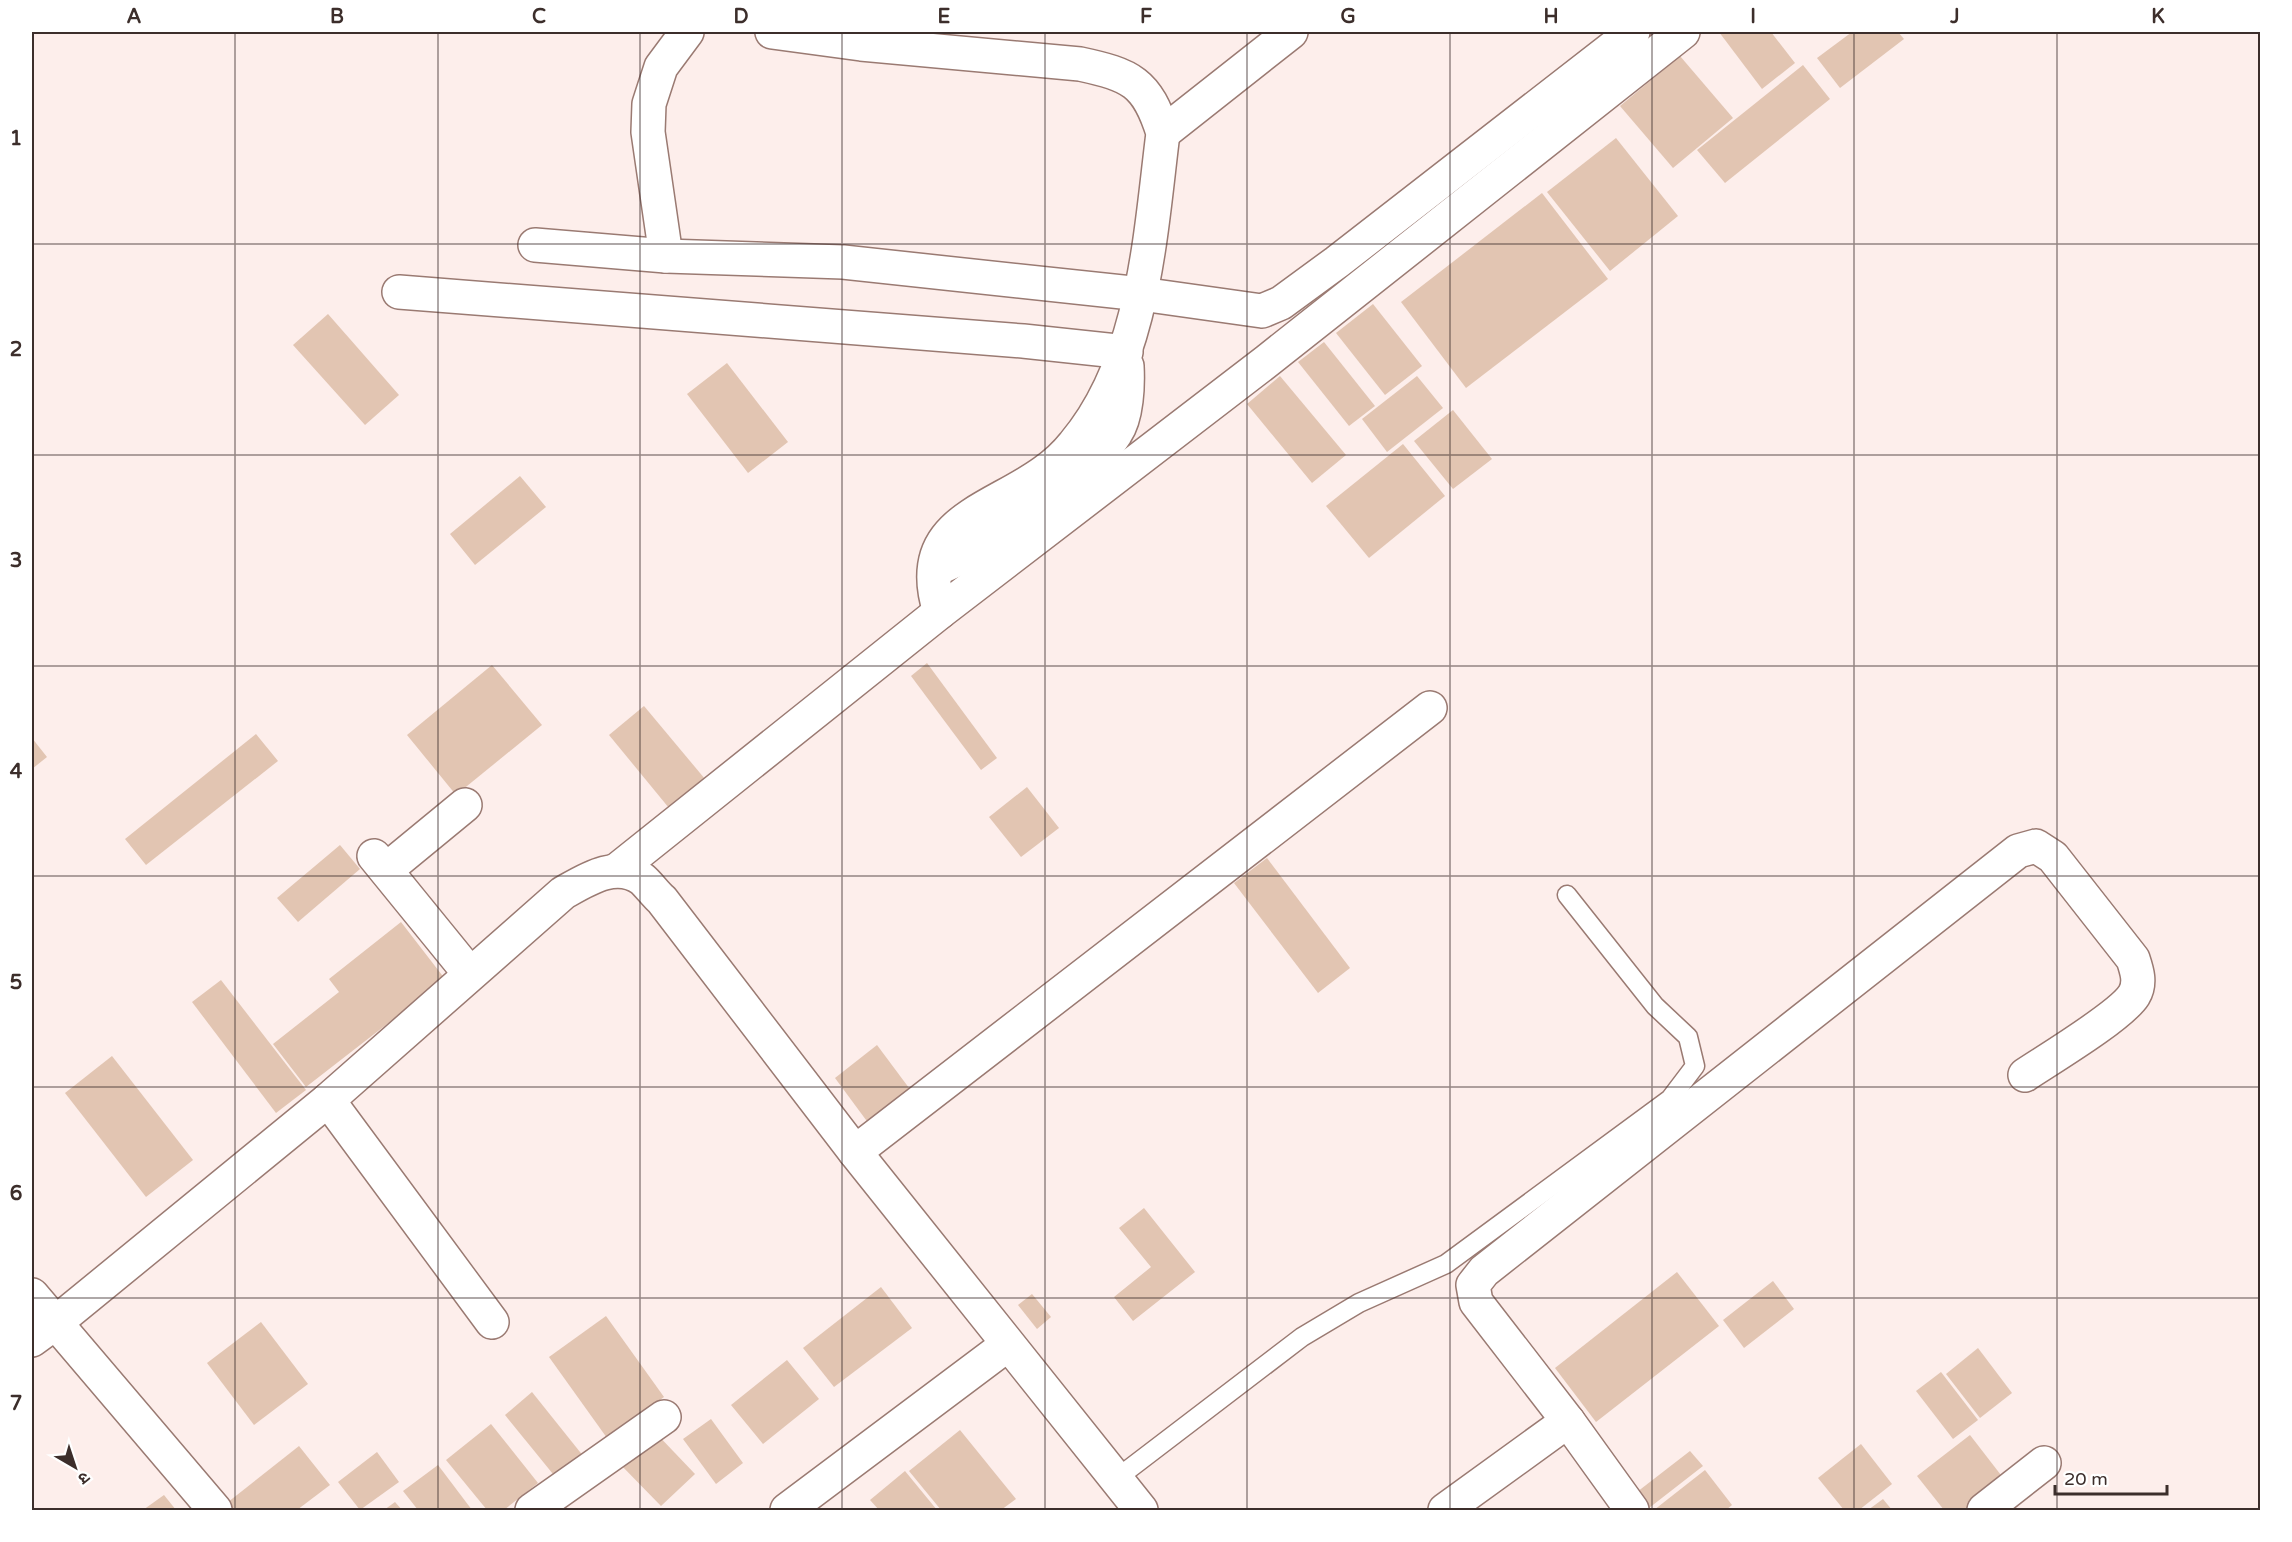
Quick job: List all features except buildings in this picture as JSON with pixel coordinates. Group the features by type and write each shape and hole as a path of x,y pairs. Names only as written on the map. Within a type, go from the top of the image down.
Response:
{"street":[{"path":"666,256 648,132 649,104 661,68 687,32"},
{"path":"772,32 860,38 1080,64 1116,72 1141,87 1156,110 1163,133 1141,294 1126,352 1128,390 1117,431 1089,465 1039,507 963,557 935,570 933,584 940,612"},
{"path":"1163,133 1291,32"},
{"path":"535,245 666,256 843,262 1141,294 1262,310 1281,303 1633,32"},
{"path":"43,1332 328,1100 562,893 593,876 616,870 940,612 1276,354 1683,32"},
{"path":"399,292 1023,340 1126,352"},
{"path":"855,1152 1430,708"},
{"path":"465,805 380,863 470,974"},
{"path":"1632,1510 1568,1421 1476,1302 1473,1285 1484,1271 2018,851 2036,846 2053,857 2083,894 2133,959 2139,977 2134,995 2119,1011 2025,1075"},
{"path":"616,870 641,878 662,900 855,1152 1140,1510"},
{"path":"328,1100 492,1322"},
{"path":"32,1295 43,1332 215,1510"},
{"path":"787,1510 1007,1345"},
{"path":"532,1510 664,1417"},
{"path":"1445,1510 1568,1421"},
{"path":"1984,1510 2044,1463"}],"lane":[{"path":"1116,1479 1302,1338 1359,1303 1446,1264 1670,1100 1695,1066 1688,1036 1655,1006 1566,895"}]}
